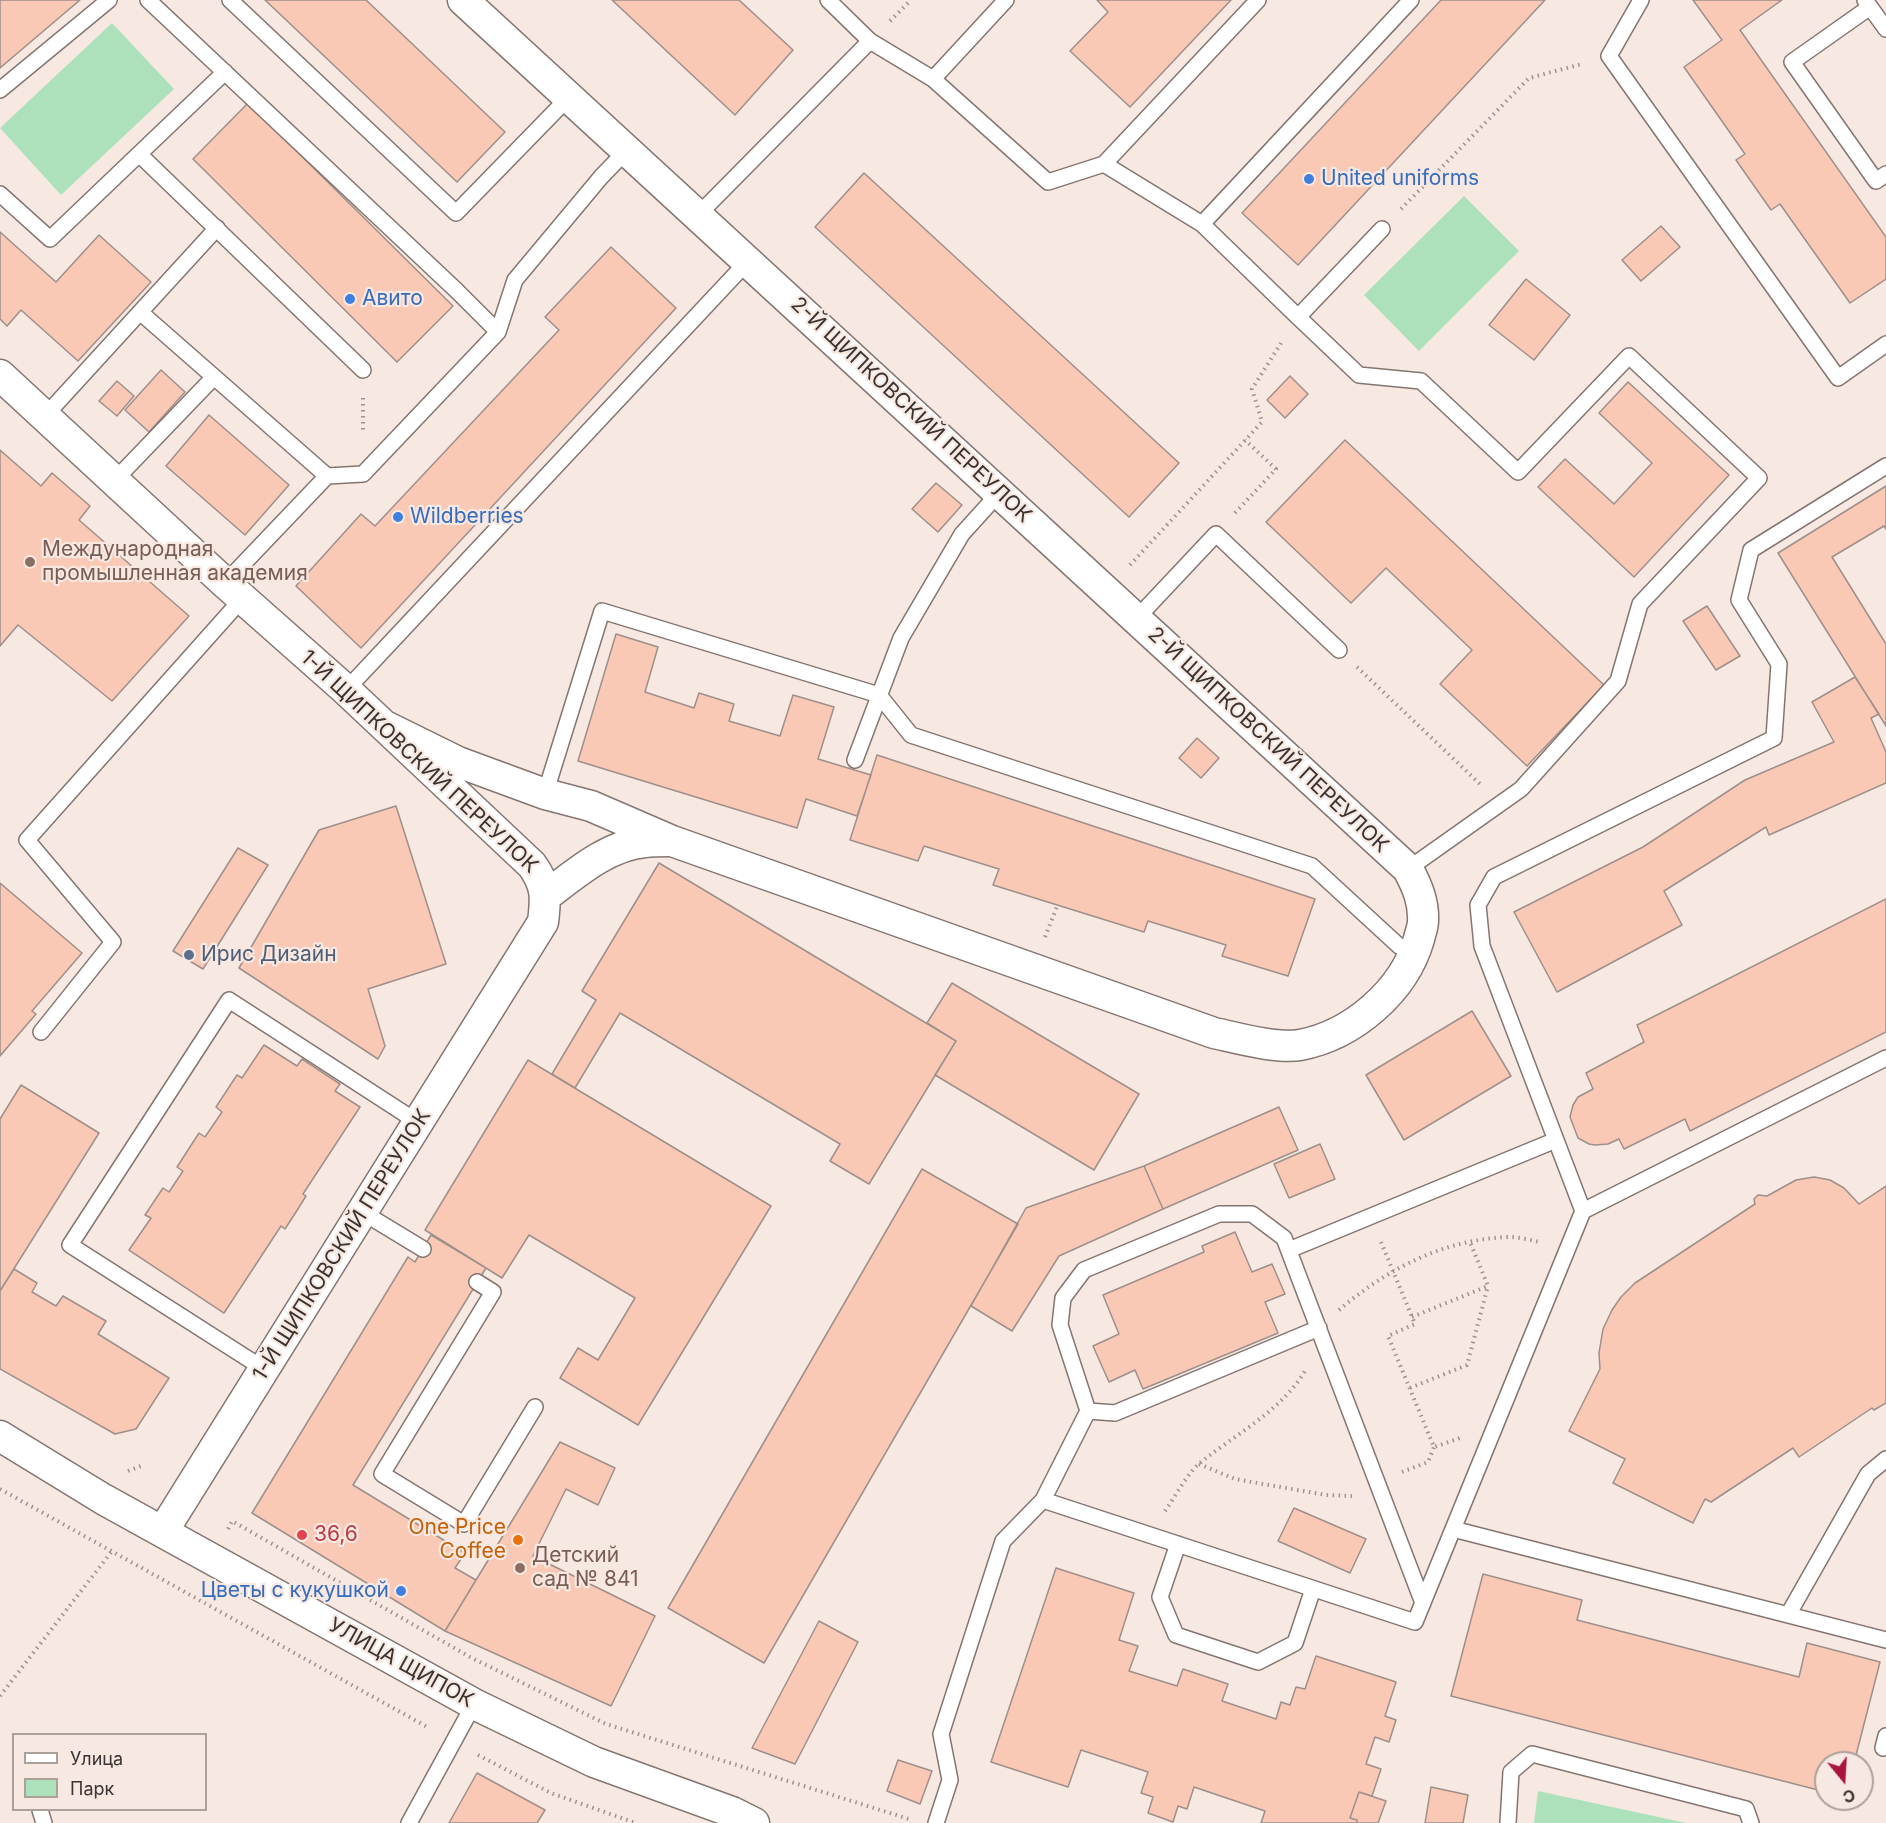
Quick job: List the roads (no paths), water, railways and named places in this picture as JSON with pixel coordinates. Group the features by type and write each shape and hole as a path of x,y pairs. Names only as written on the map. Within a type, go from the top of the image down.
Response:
{"street":[{"name":"2-Й ЩИПКОВСКИЙ ПЕРЕУЛОК","path":"387,727 458,762 545,794 591,806 672,841 1214,1033 1264,1043 1298,1046 1327,1038 1364,1016 1394,988 1415,954 1423,922 1420,892 1408,869 464,0"},
{"name":"1-Й ЩИПКОВСКИЙ ПЕРЕУЛОК","path":"0,375 234,591 387,727 532,865 541,877 546,896 543,922 163,1531"},
{"name":"2-Й ЩИПКОВСКИЙ ПЕРЕУЛОК","path":"546,896 591,863 616,850 643,842 672,841"},
{"name":"УЛИЦА ЩИПОК","path":"0,1436 103,1499 474,1704 594,1762 732,1812 754,1823"}],"lane":[{"path":"0,90 109,0"},
{"path":"148,0 498,332"},
{"path":"231,0 456,213 568,98"},
{"path":"933,79 1006,0"},
{"path":"832,1 870,41 933,79 1048,182 1104,164 1258,0"},
{"path":"1202,224 1411,0"},
{"path":"1641,0 1609,57 1838,378 1886,344"},
{"path":"1886,29 1868,3 1792,62 1876,181 1886,174"},
{"path":"698,215 870,41"},
{"path":"0,194 50,239 225,72"},
{"path":"140,312 327,476 363,474 498,332 515,280 601,177 627,150"},
{"path":"139,154 363,370"},
{"path":"1104,164 1202,224 1359,375 1421,381 1518,472 1629,356 1759,478 1640,604 1618,681 1521,789 1408,869"},
{"path":"45,416 217,228"},
{"path":"1298,317 1382,229"},
{"path":"346,690 748,261"},
{"path":"114,481 214,377"},
{"path":"1583,1211 1482,946 1478,905 1494,877 1774,738 1779,664 1739,600 1751,550 1886,466"},
{"path":"41,1032 114,942 27,840 327,476"},
{"path":"855,760 901,638 962,534 1000,492"},
{"path":"1137,618 1216,534 1339,650"},
{"path":"545,794 602,611 879,695 911,735 1312,866 1399,946 1415,954"},
{"path":"264,1369 70,1245 229,1000 419,1123"},
{"path":"1043,1500 1415,1622 1583,1211 1886,1058"},
{"path":"1289,1250 1556,1140"},
{"path":"362,1212 423,1249"},
{"path":"936,1823 950,1780 940,1734 1003,1541 1043,1500 1088,1411 1060,1325 1063,1298 1084,1270 1219,1214 1252,1214 1284,1238 1423,1603"},
{"path":"477,1282 493,1292 382,1474 464,1524 535,1407"},
{"path":"1088,1411 1115,1413 1319,1328"},
{"path":"1788,1615 1868,1474 1886,1459"},
{"path":"1453,1529 1886,1640"},
{"path":"1178,1544 1160,1598 1176,1635 1196,1642 1258,1662 1295,1643 1313,1588"},
{"path":"409,1823 474,1704"},
{"path":"1508,1823 1510,1772 1532,1754 1746,1809 1751,1823"}],"place":[{"name":"United uniforms","path":"1309,179"},
{"name":"Авито","path":"350,299"},
{"name":"Wildberries","path":"398,517"},
{"name":"Международная промышленная академия","path":"30,562"},
{"name":"Ирис Дизайн","path":"189,955"},
{"name":"36,6","path":"302,1535"},
{"name":"One Price Coffee","path":"518,1540"},
{"name":"Детский сад № 841","path":"520,1568"},
{"name":"Цветы с кукушкой","path":"401,1591"}]}
